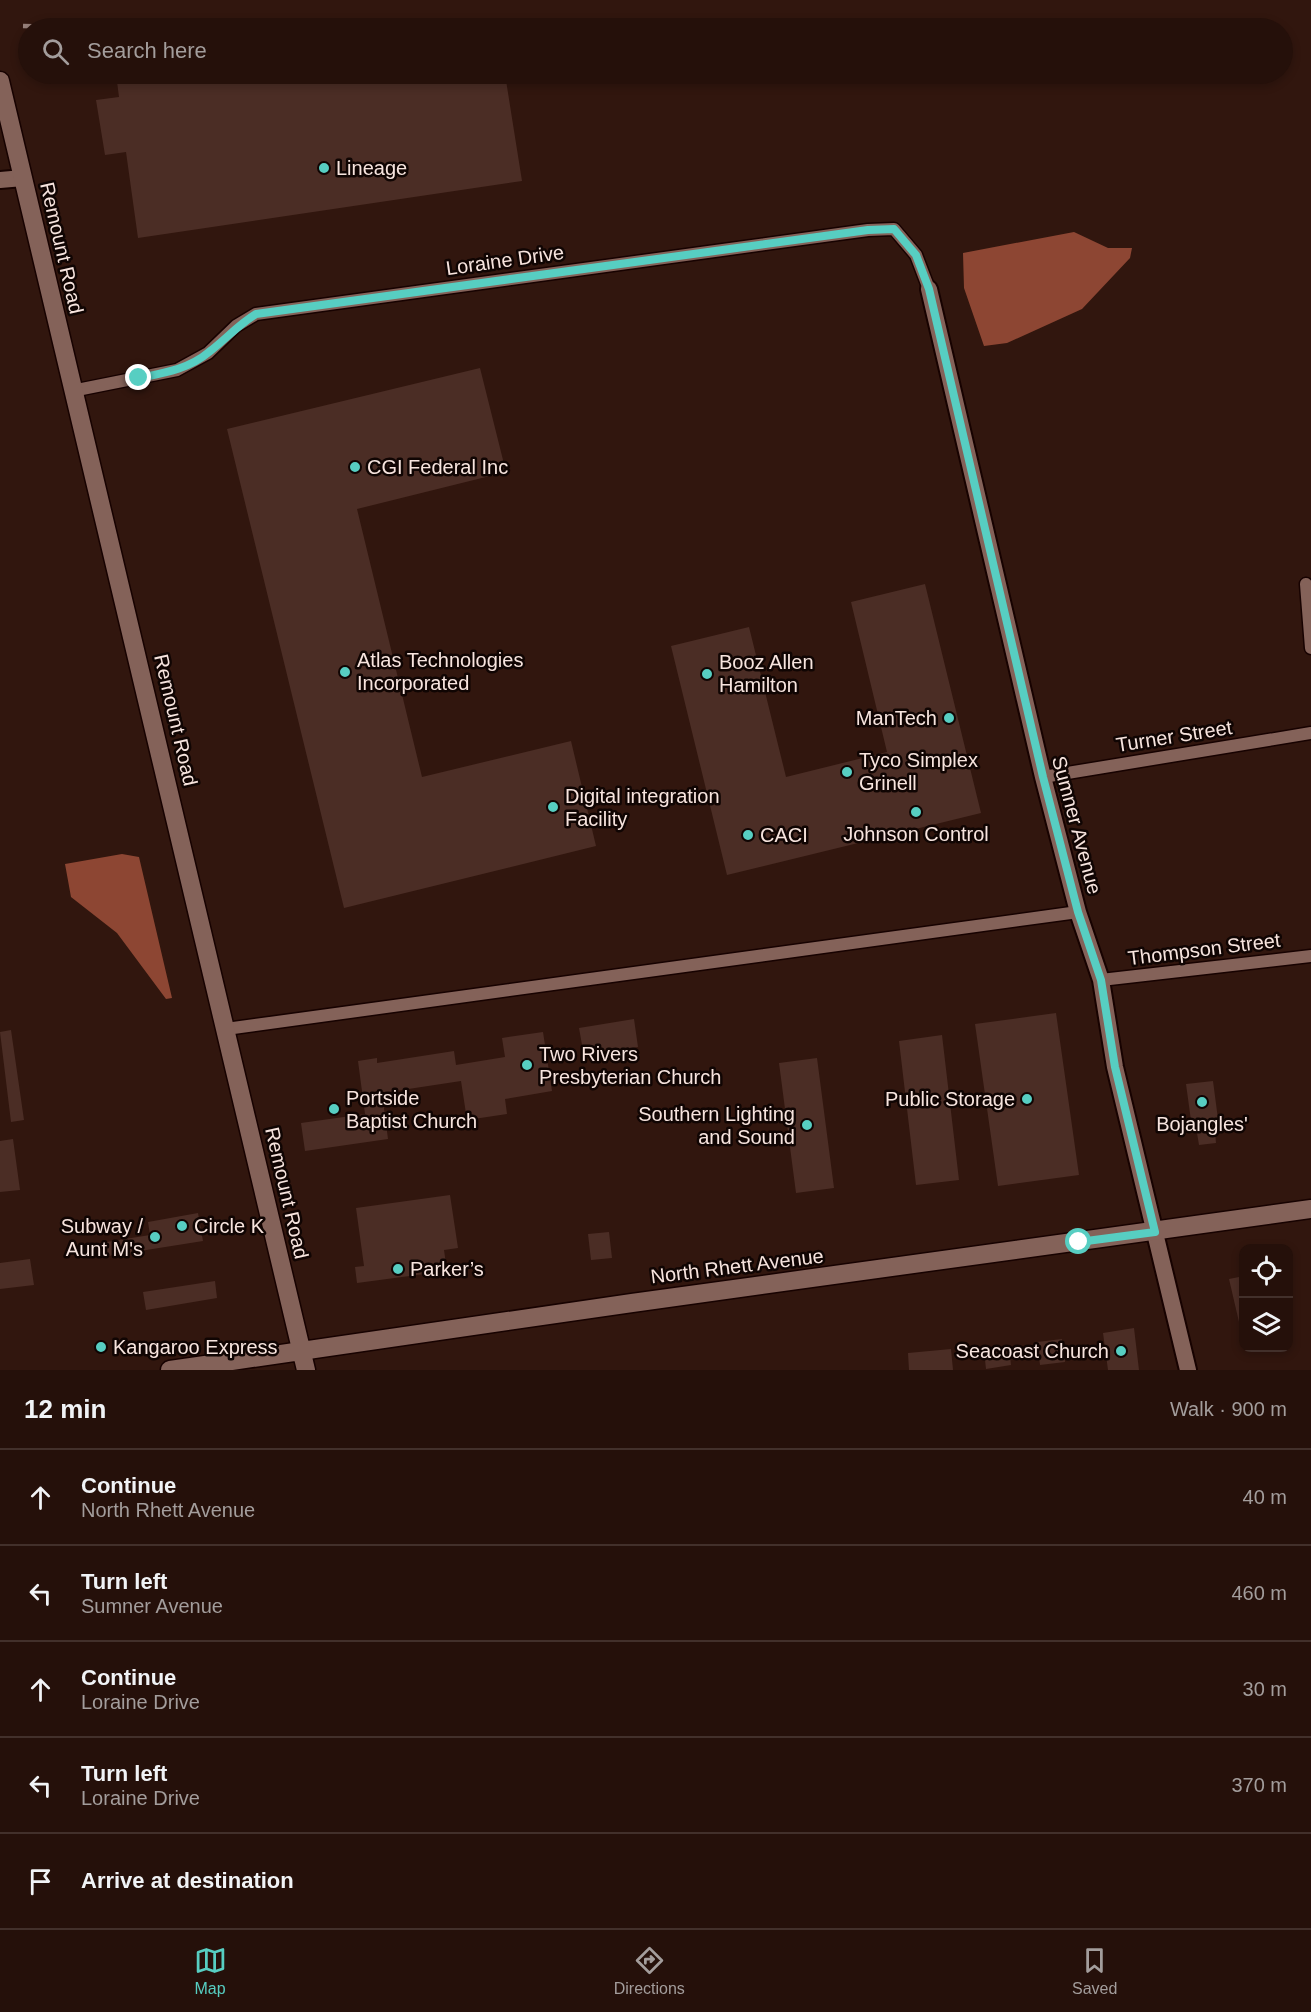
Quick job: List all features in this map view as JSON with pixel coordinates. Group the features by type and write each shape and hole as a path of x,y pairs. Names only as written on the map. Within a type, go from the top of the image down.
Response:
{"main road":[{"name":"Remount Road","path":"0,81 306,1370"},
{"name":"North Rhett Avenue","path":"170,1370 1311,1209"}],"street":[{"path":"0,180 23,178"},
{"name":"Loraine Drive","path":"72,391 177,370 208,353 236,326 256,314 868,230 894,229 916,255 929,289"},
{"name":"Sumner Avenue","path":"929,289 1043,777 1078,912 1101,980 1115,1067 1188,1370"},
{"path":"1306,584 1311,648"},
{"name":"Turner Street","path":"1043,777 1311,733"},
{"path":"226,1029 1078,912"},
{"name":"Thompson Street","path":"1101,980 1311,956"}],"shaded area":[{"path":"1074,232 1108,248 1132,248 1130,258 1082,309 1007,343 984,346 964,288 963,253"},
{"path":"122,854 139,857 172,998 166,999 117,933 71,897 65,864"}],"building":[{"name":"Lineage","path":"117,84 507,84 522,181 138,238 126,152 105,155 96,100 119,97"},
{"path":"480,368 506,472 357,509 422,777 571,741 596,846 344,908 227,429"},
{"path":"925,584 981,813 727,875 671,646 749,627 786,777 887,752 851,602"},
{"name":"Public Storage","path":"1056,1013 1079,1175 998,1186 975,1024"},
{"path":"634,1019 638,1047 584,1056 579,1028"},
{"path":"11,1030 24,1120 11,1122 0,1032"},
{"path":"543,1032 552,1091 505,1099 507,1114 467,1120 461,1081 382,1093 388,1139 305,1151 301,1123 365,1114 358,1061 377,1058 377,1063 454,1051 456,1065 505,1057 502,1038"},
{"path":"942,1035 959,1180 916,1185 899,1041"},
{"name":"Southern Lighting and Sound","path":"817,1058 834,1188 796,1193 779,1063"},
{"name":"Bojangles'","path":"1213,1081 1218,1119 1214,1120 1216,1143 1199,1145 1196,1127 1192,1128 1186,1084"},
{"path":"13,1139 20,1190 0,1192 0,1141"},
{"path":"450,1195 458,1248 444,1250 447,1271 357,1283 355,1267 364,1266 356,1208"},
{"path":"198,1213 203,1241 96,1258 94,1244 150,1235 148,1222"},
{"path":"609,1232 612,1258 591,1260 588,1234"},
{"path":"30,1259 34,1285 0,1289 0,1263"},
{"path":"1239,1277 1239,1322 1229,1279"},
{"path":"215,1281 217,1298 146,1310 143,1292"},
{"name":"Seacoast Church","path":"1134,1328 1139,1370 1108,1370 1103,1333"},
{"path":"1062,1339 1065,1362 1040,1365 1037,1342"},
{"path":"1009,1347 1011,1365 986,1369 984,1351"},
{"path":"951,1349 953,1370 909,1370 908,1353"}],"place":[{"name":"Lineage","path":"324,168"},
{"name":"CGI Federal Inc","path":"355,467"},
{"name":"Atlas Technologies Incorporated","path":"345,672"},
{"name":"Booz Allen Hamilton","path":"707,674"},
{"name":"ManTech","path":"949,718"},
{"name":"Tyco Simplex Grinell","path":"847,772"},
{"name":"Digital integration Facility","path":"553,807"},
{"name":"Johnson Control","path":"916,812"},
{"name":"CACI","path":"748,835"},
{"name":"Two Rivers Presbyterian Church","path":"527,1065"},
{"name":"Public Storage","path":"1027,1099"},
{"name":"Bojangles'","path":"1202,1102"},
{"name":"Portside Baptist Church","path":"334,1109"},
{"name":"Southern Lighting and Sound","path":"807,1125"},
{"name":"Circle K","path":"182,1226"},
{"name":"Subway / Aunt M's","path":"155,1237"},
{"name":"Parker’s","path":"398,1269"},
{"name":"Kangaroo Express","path":"101,1347"},
{"name":"Seacoast Church","path":"1121,1351"}],"route":[{"path":"139,378 177,370 208,353 236,326 256,314 868,230 894,229 916,255 929,289 959,427 1043,777 1078,912 1101,980 1115,1067 1155,1232 1079,1242"}]}
